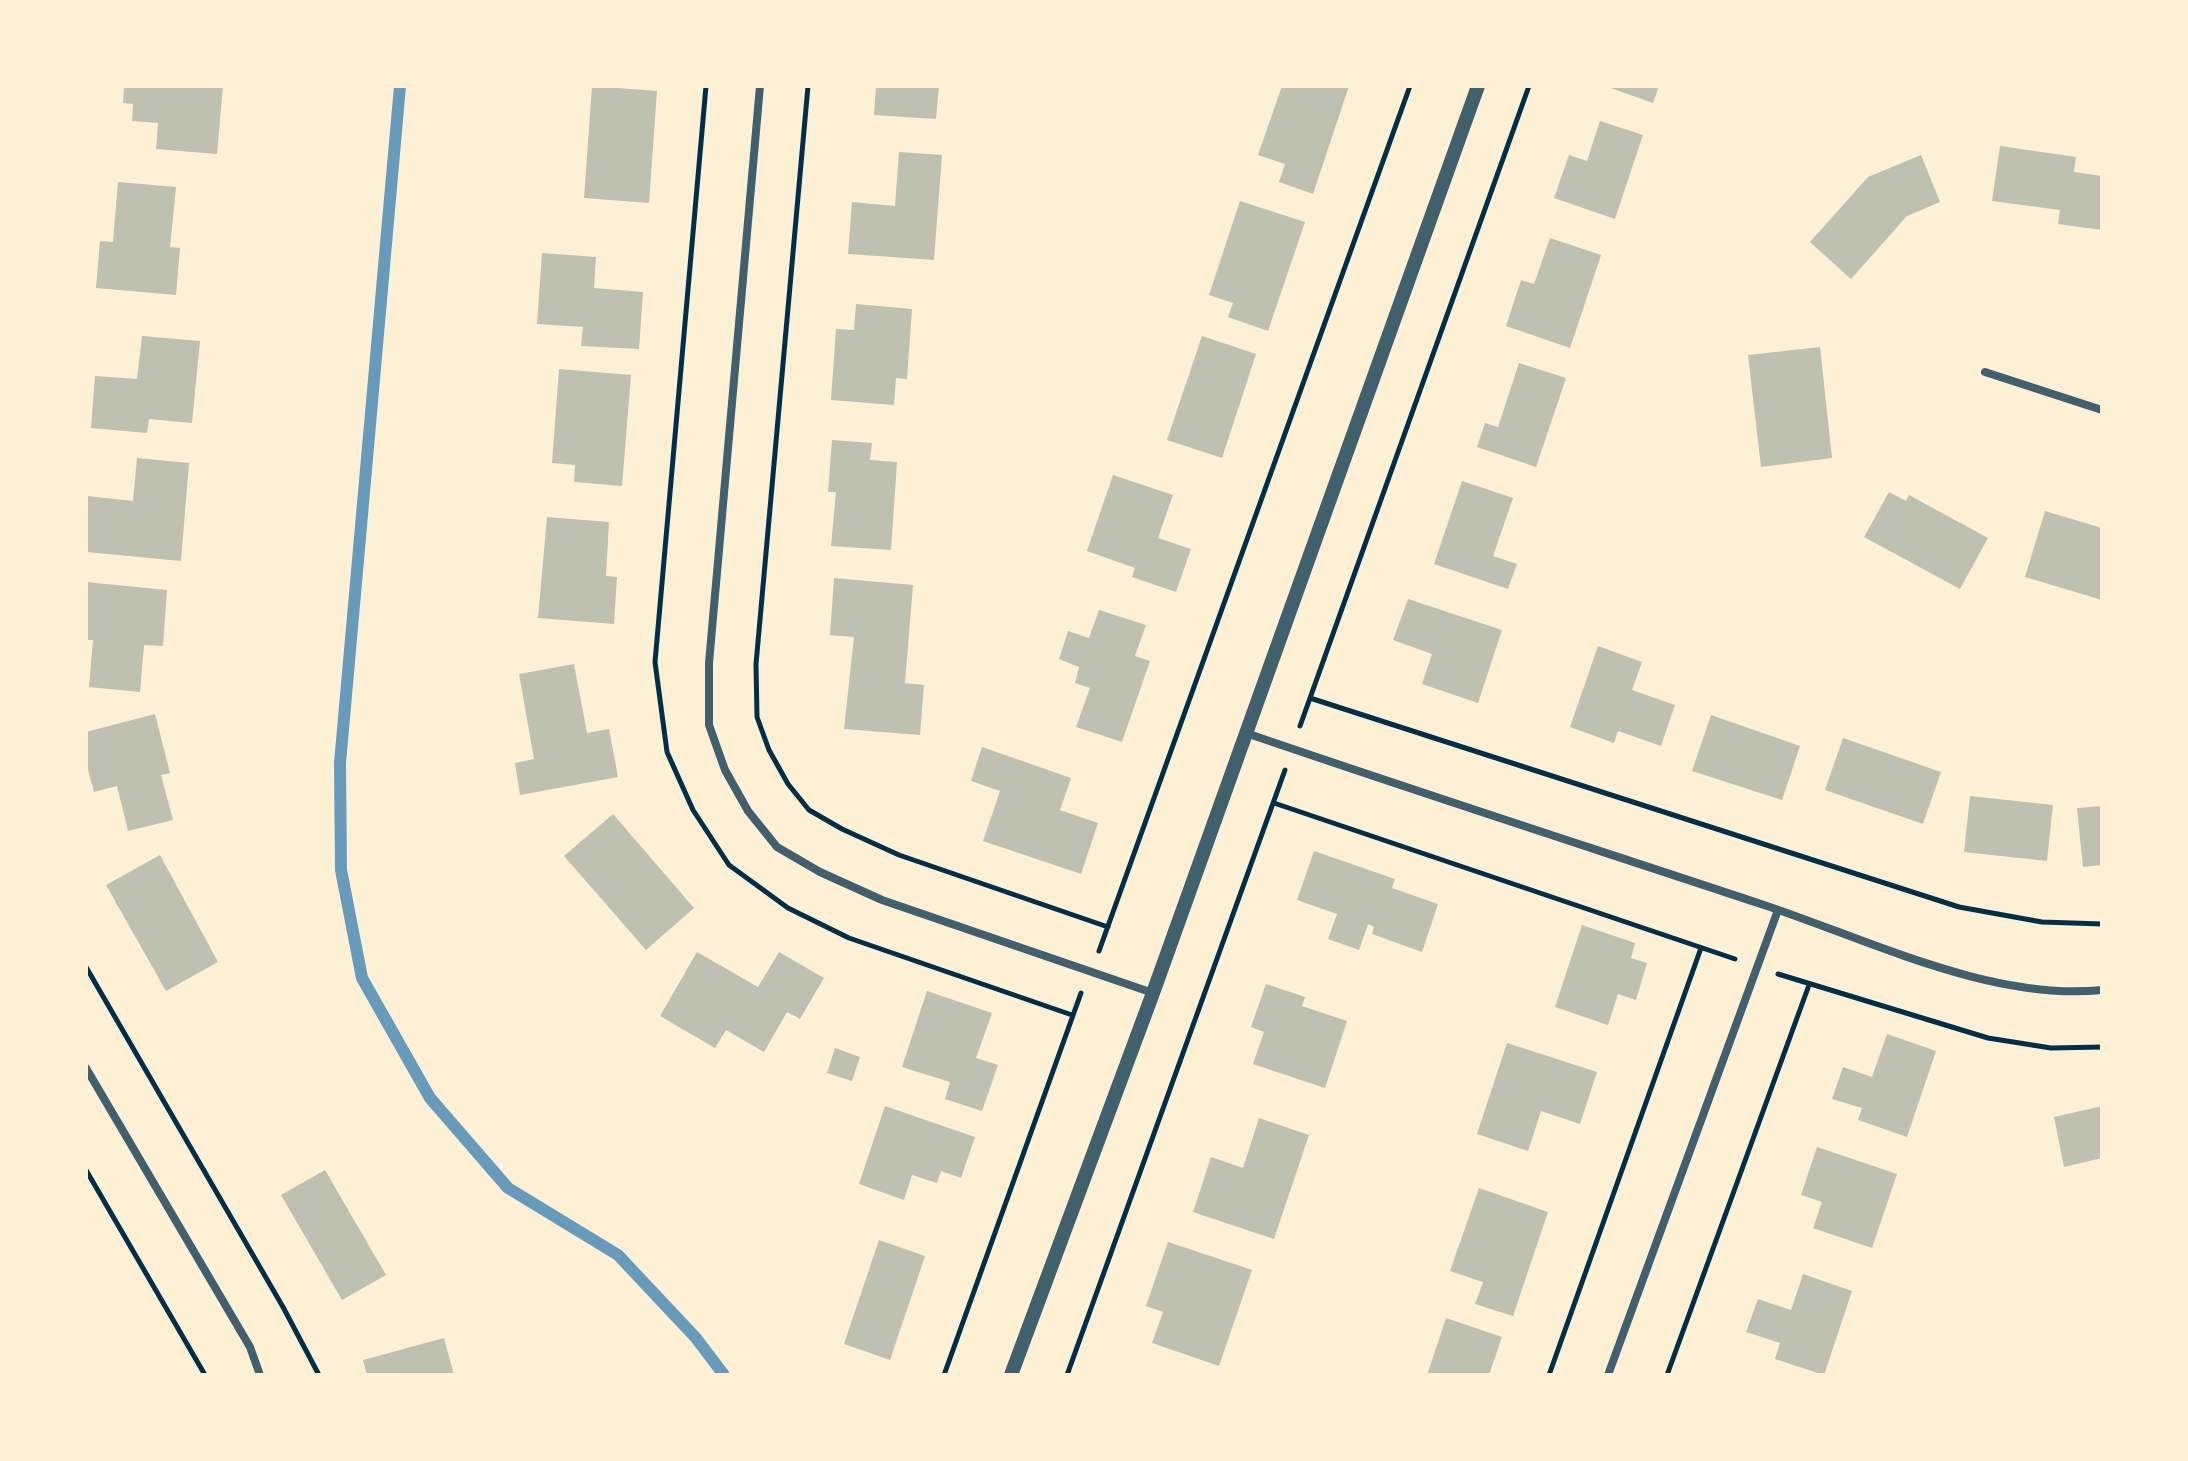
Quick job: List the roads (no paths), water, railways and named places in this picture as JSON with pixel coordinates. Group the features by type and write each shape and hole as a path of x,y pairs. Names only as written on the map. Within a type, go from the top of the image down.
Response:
{"street":[{"path":"760,86 709,663 709,725 725,770 748,811 777,847 820,872 882,900 1153,993"},
{"path":"1011,1375 1153,993 1478,86"},
{"path":"1985,372 2102,410"},
{"path":"1246,733 1938,966 2008,986 2069,993 2102,990"},
{"path":"1608,1375 1778,910"},
{"path":"86,1068 250,1347 260,1375"}],"waterway":[{"path":"400,86 340,763 341,870 362,978 430,1098 508,1188 618,1255 696,1338 724,1375"}]}
